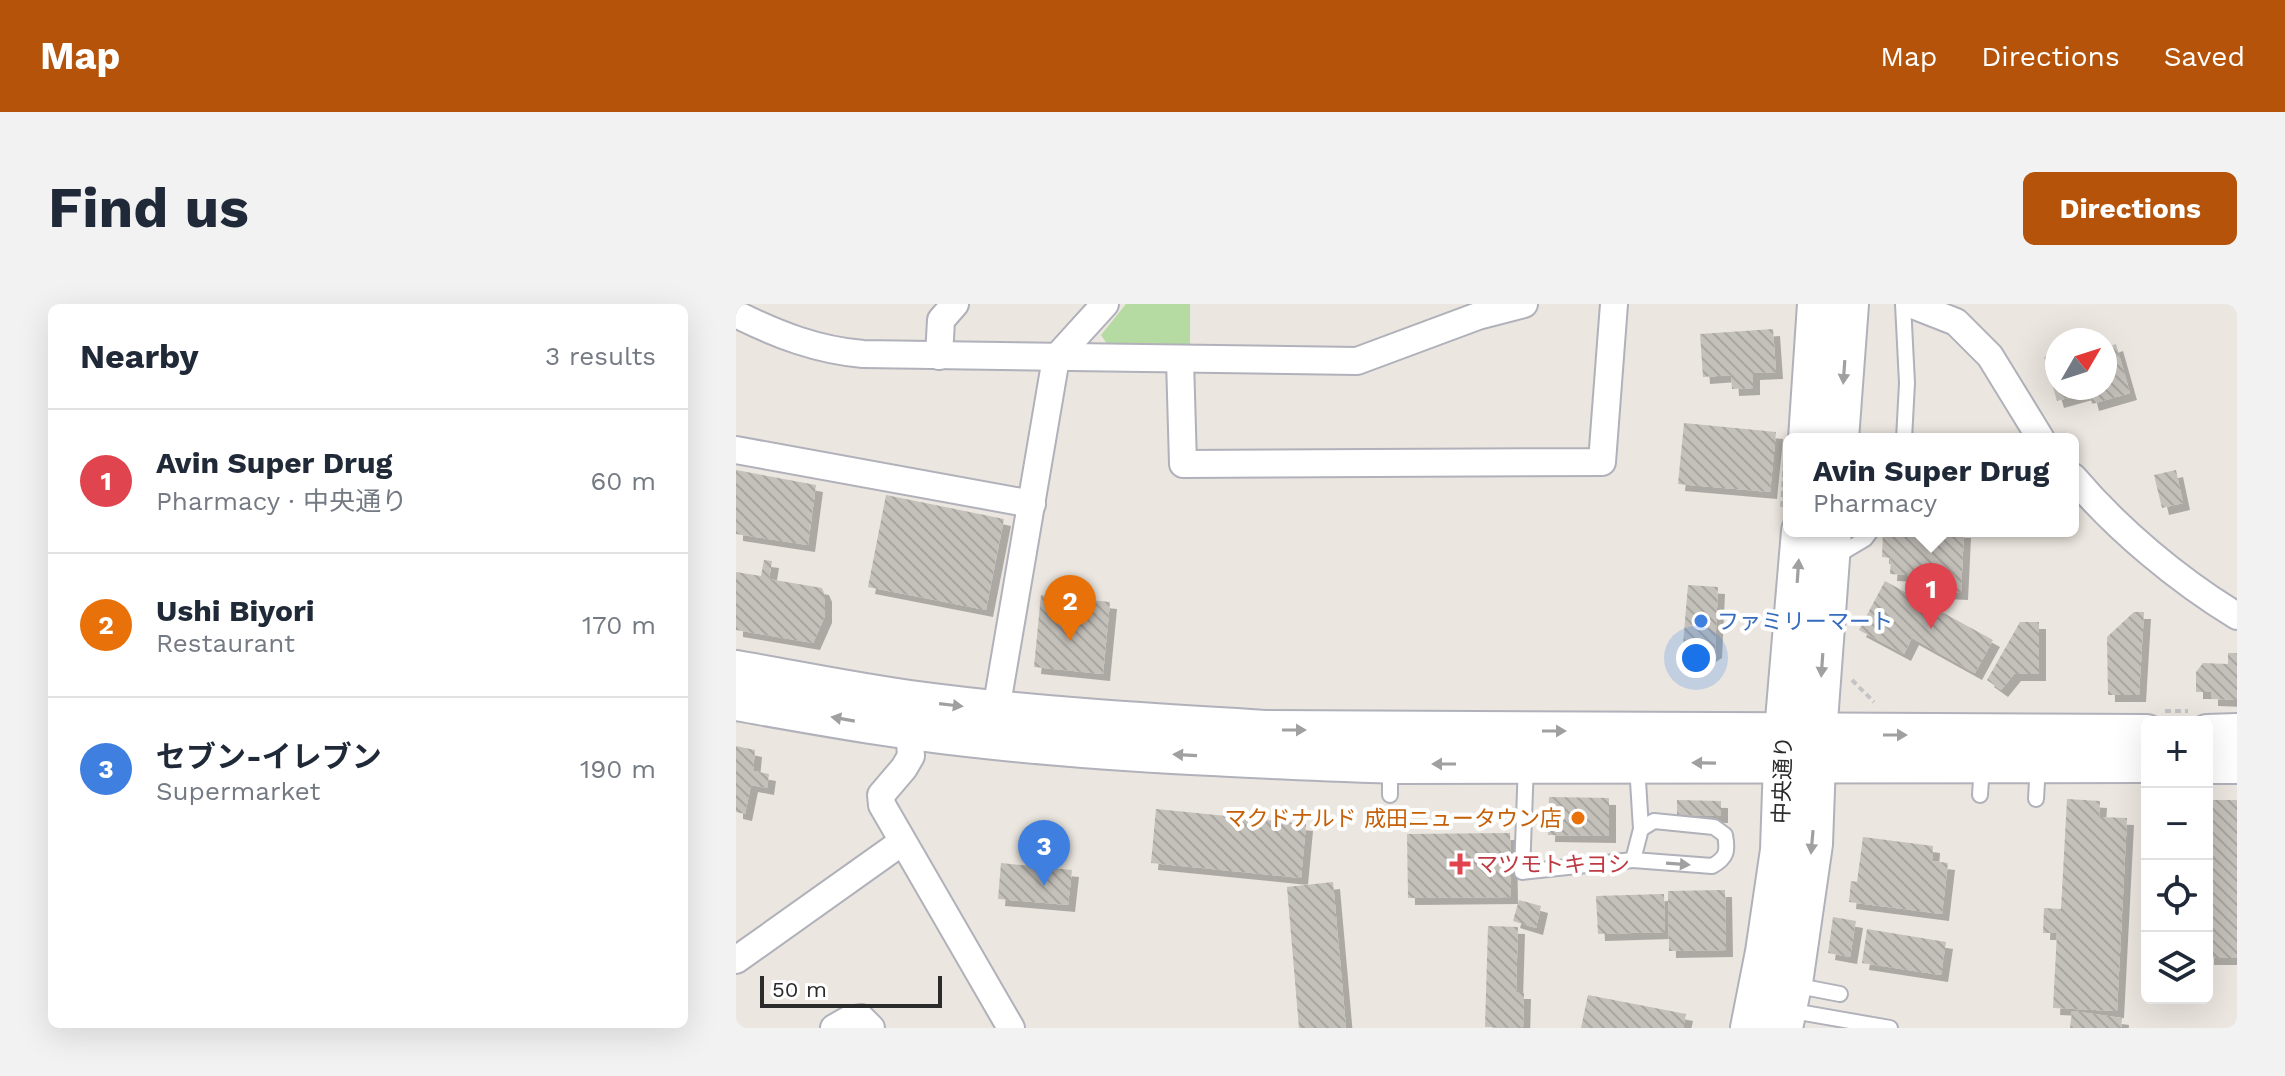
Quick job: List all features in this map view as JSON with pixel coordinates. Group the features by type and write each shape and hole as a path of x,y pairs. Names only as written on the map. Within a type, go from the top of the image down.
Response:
{"street":[{"path":"939,356 941,320 955,304"},
{"path":"995,725 1056,358 1105,304"},
{"path":"736,314 793,340 839,352 1357,361 1476,310 1524,304"},
{"path":"1180,360 1183,464 1602,462 1614,304"},
{"path":"1799,433 1817,304"},
{"path":"1839,433 1849,304"},
{"path":"1910,304 1956,322 1990,356 2037,433"},
{"path":"736,450 1032,504"},
{"path":"2079,484 2150,552 2237,616"},
{"name":"中央通り","path":"1786,1016 1813,844 1800,749 1791,537"},
{"name":"中央通り","path":"1750,1028 1800,749 1831,545"},
{"path":"736,670 908,715"},
{"path":"736,701 995,725 1152,753 1390,779 1526,764 1637,762 2141,724"},
{"path":"908,715 911,756 881,795 882,805 1011,1028"},
{"path":"995,725 1132,722 1267,730 1800,749 1981,779 2037,781 2141,764"},
{"path":"2213,726 2237,733"},
{"path":"2213,764 2237,764"},
{"path":"736,960 902,842"},
{"path":"834,1028 855,1018 861,1018 871,1028"}],"lane":[{"path":"1903,304 1907,383 1904,433"},
{"path":"1831,545 1866,537"},
{"path":"1633,860 1641,829 1637,762"},
{"path":"1526,764 1522,872 1633,860 1712,866 1723,861 1728,850 1725,835 1714,827 1654,821 1641,829"},
{"path":"1786,1016 1840,994"},
{"path":"1786,1016 1890,1028"}],"path":[{"path":"1850,677 1878,705"}],"green space":[{"path":"1126,304 1190,304 1190,347 1108,345 1101,335"}],"building":[{"path":"1773,329 1776,372 1753,373 1753,388 1732,389 1731,375 1703,377 1700,334"},
{"path":"2117,348 2130,393 2117,397"},
{"path":"1684,423 1776,432 1770,492 1678,484"},
{"path":"736,470 816,485 808,545 736,534"},
{"path":"2176,470 2183,503 2162,508 2154,475"},
{"path":"886,495 1004,519 986,610 868,587"},
{"path":"1883,537 1964,537 1961,593 1939,592 1940,577 1890,574 1891,558 1882,557"},
{"path":"764,560 772,561 769,579 822,588 825,616 813,643 736,630 736,572 761,576"},
{"path":"1885,581 1993,640 1975,673 1912,638 1904,654 1859,630"},
{"path":"1688,585 1718,587 1715,651 1703,659 1682,656"},
{"path":"1041,595 1110,602 1103,674 1034,667"},
{"path":"2134,612 2144,612 2139,695 2108,695 2107,637"},
{"path":"2020,622 2039,622 2039,674 2014,674 2001,690 1987,680"},
{"path":"2228,653 2237,653 2237,700 2211,699 2211,692 2196,692 2196,672 2203,663 2228,664"},
{"path":"736,746 755,750 753,771 769,774 767,788 751,785 745,814 736,812"},
{"path":"1549,797 1609,798 1609,836 1548,835"},
{"path":"2067,799 2100,801 2099,817 2127,818 2117,1011 2053,1008 2057,933 2043,933 2044,908 2061,909"},
{"path":"1677,800 1721,801 1721,816 1677,815"},
{"path":"2213,800 2237,800 2237,958 2213,958"},
{"path":"1156,809 1306,824 1301,878 1151,863"},
{"path":"1510,833 1511,897 1408,898 1407,834"},
{"path":"1863,837 1933,846 1932,861 1948,863 1942,914 1849,902 1851,881 1857,882"},
{"path":"1001,863 1072,870 1068,905 998,899"},
{"path":"1333,882 1346,1028 1299,1028 1287,887"},
{"path":"1725,890 1726,950 1669,951 1668,891"},
{"path":"1664,894 1665,932 1598,934 1596,896"},
{"path":"1519,900 1541,906 1536,928 1513,921"},
{"path":"1833,917 1856,921 1850,957 1828,953"},
{"path":"1488,926 1518,927 1516,992 1524,992 1523,1028 1485,1027"},
{"path":"1867,929 1946,942 1941,975 1862,963"},
{"path":"1588,995 1686,1014 1683,1028 1581,1028"},
{"path":"2072,1011 2122,1018 2121,1028 2070,1028"}],"place":[{"name":"ファミリーマート","path":"1701,621"},
{"name":"Avin Super Drug","path":"1931,629"},
{"name":"Ushi Biyori","path":"1070,641"},
{"name":"マクドナルド 成田ニュータウン店","path":"1578,818"},
{"name":"マツモトキヨシ","path":"1460,864"},
{"name":"セブン-イレブン","path":"1044,886"}]}
